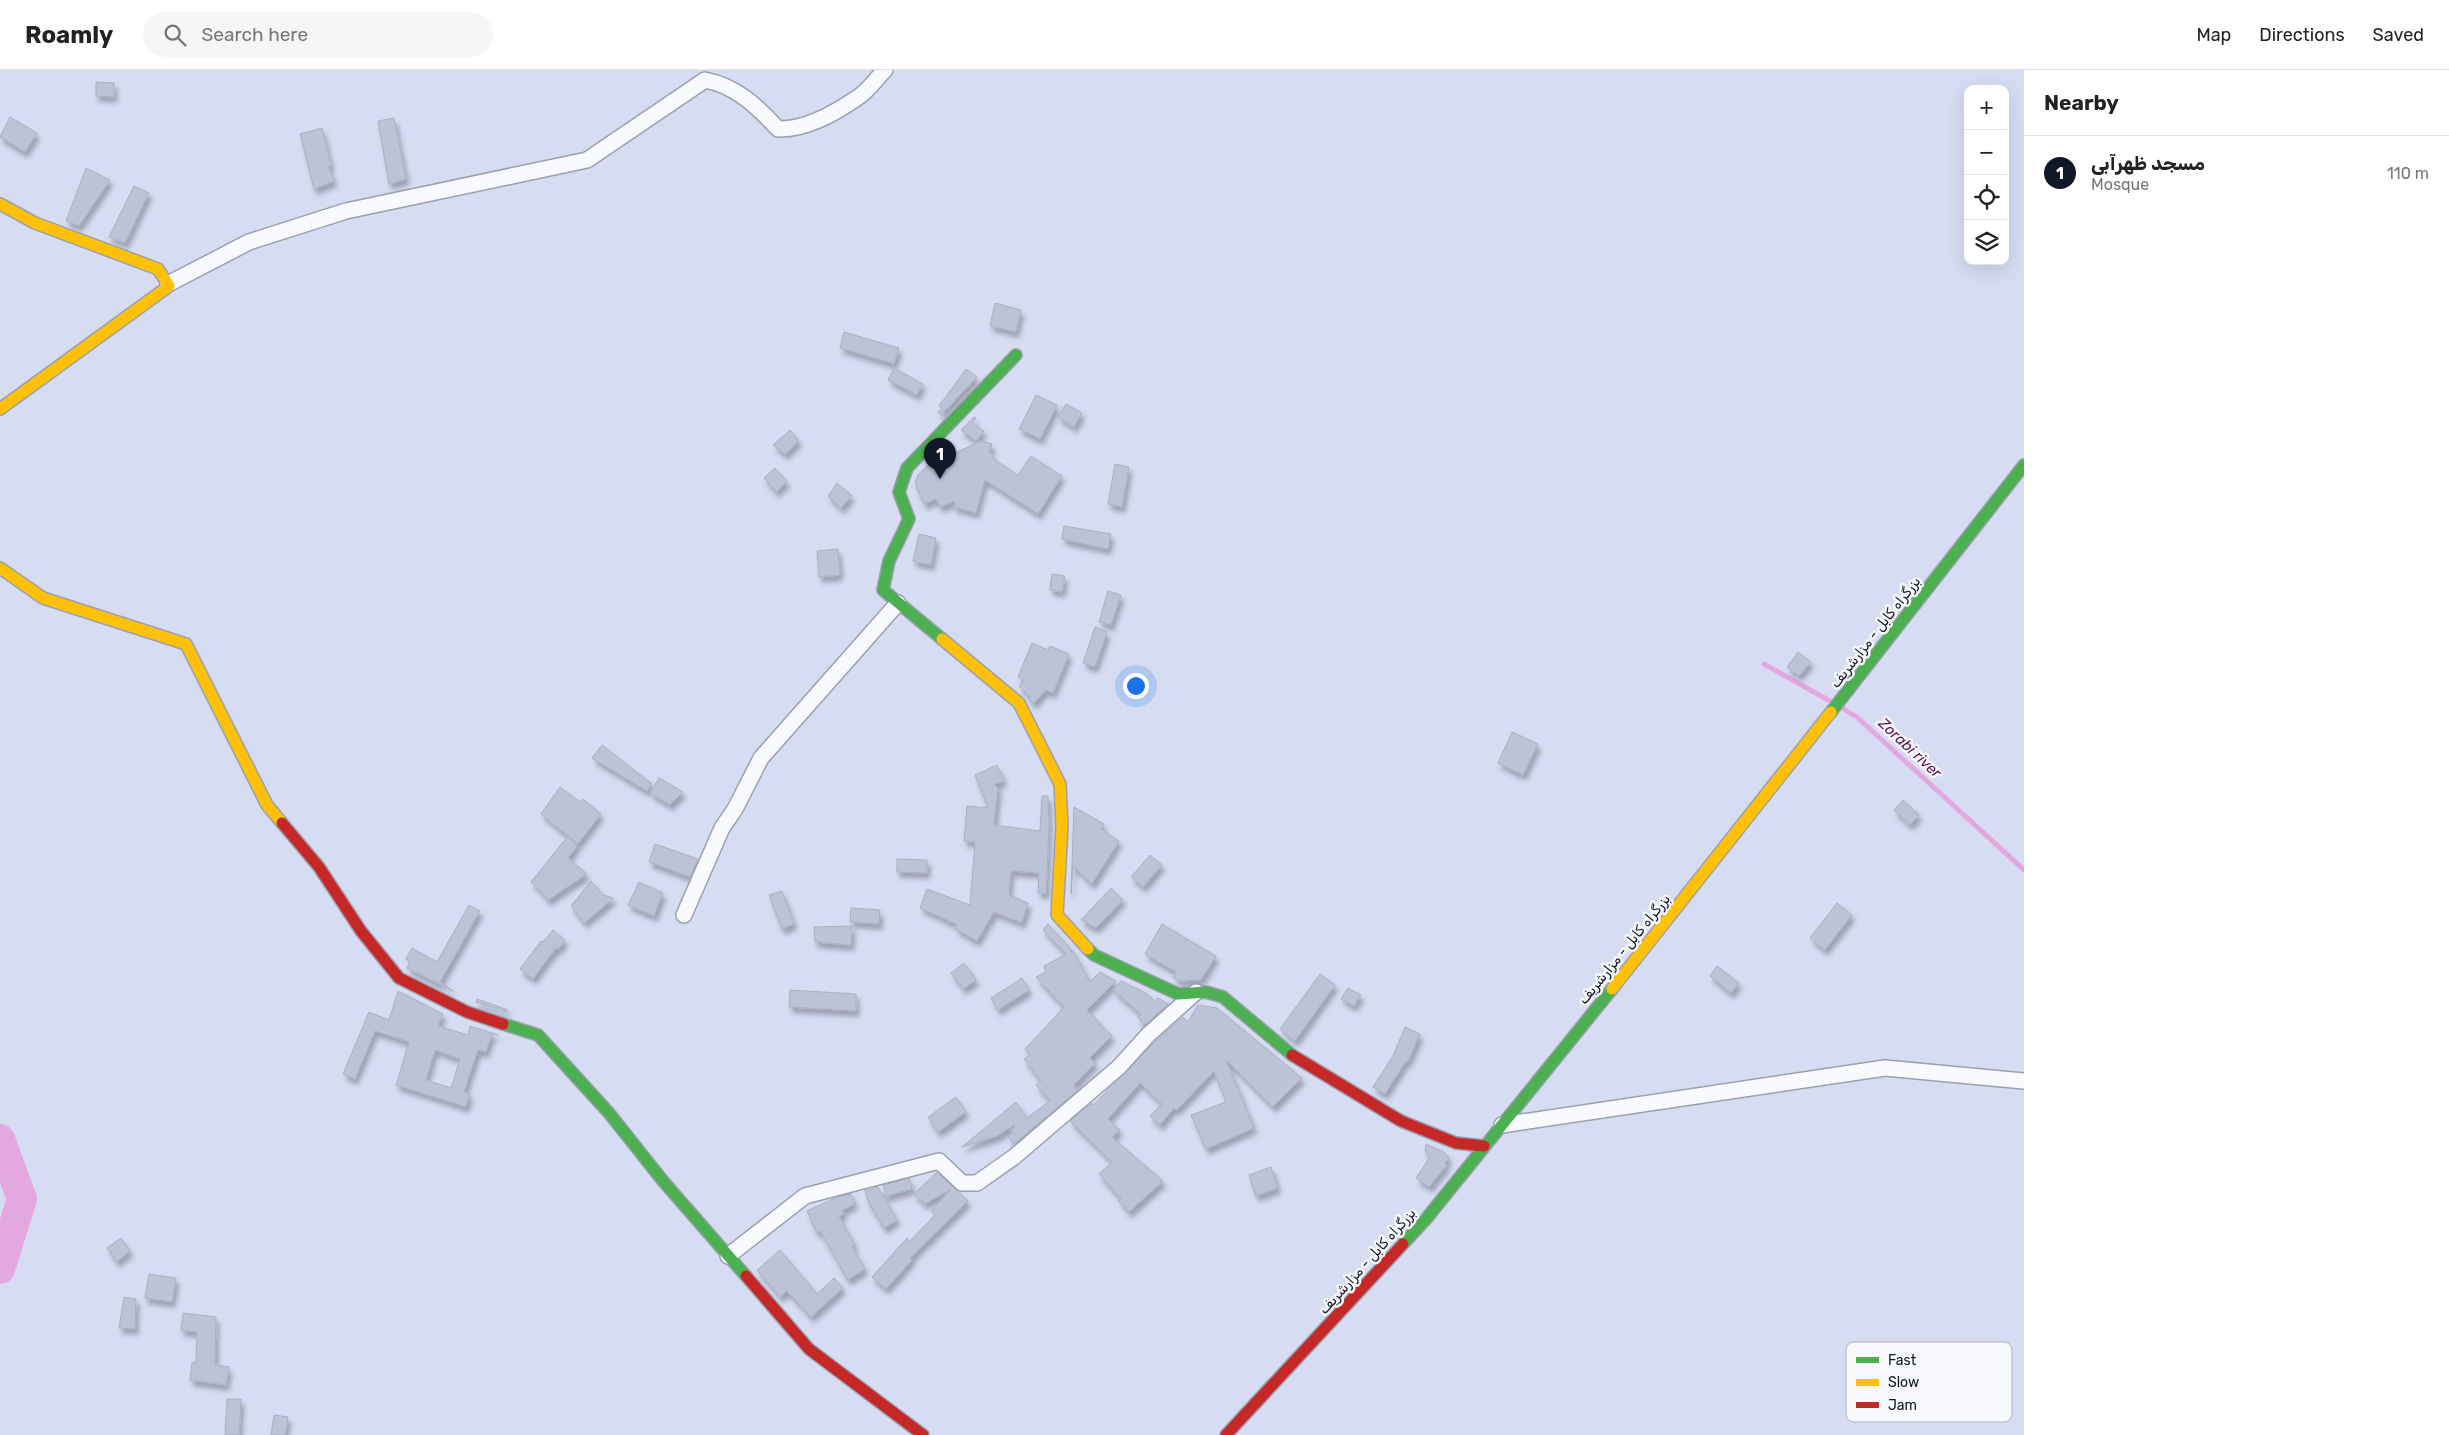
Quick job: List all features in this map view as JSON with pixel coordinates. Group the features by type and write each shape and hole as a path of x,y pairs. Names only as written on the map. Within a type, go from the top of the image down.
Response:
{"main road":[{"path":"0,204 35,224 158,269 170,286 0,409"},
{"path":"1016,355 907,468 900,492 909,519 889,561 883,590 1019,704 1060,784 1062,826 1057,915 1094,955 1178,994 1206,992 1223,997 1291,1054 1401,1121 1456,1143 1484,1146"},
{"name":"بزرگراه کابل - مزارشریف","path":"1226,1435 1426,1219 1725,848 2024,465"},
{"path":"0,568 43,598 186,644 268,805 319,867 361,931 399,978 467,1012 538,1035 609,1113 663,1181 809,1349 923,1435"}],"street":[{"path":"168,284 249,242 346,211 587,160 705,80 731,87 778,128 789,129 819,120 859,97 885,70"},
{"path":"684,915 722,828 735,809 761,758 898,603"},
{"path":"728,1256 805,1196 939,1160 962,1183 977,1183 1014,1157 1119,1067 1148,1036 1196,992"},
{"path":"1501,1125 1885,1068 2024,1082"}],"building":[{"path":"96,82 114,83 114,97 96,96"},
{"path":"10,117 37,133 25,152 0,137"},
{"path":"394,118 406,179 389,184 378,121"},
{"path":"322,128 331,166 328,166 334,181 314,189 300,134"},
{"path":"86,168 110,180 79,226 66,221"},
{"path":"134,186 149,193 125,243 109,237"},
{"path":"995,303 1021,310 1016,332 990,326"},
{"path":"844,332 899,348 894,364 840,348"},
{"path":"894,368 923,384 917,395 888,380"},
{"path":"966,369 977,377 941,415 938,412 942,408 939,406"},
{"path":"1036,395 1057,405 1040,439 1019,429"},
{"path":"1066,404 1082,413 1074,427 1058,417"},
{"path":"974,417 976,418 972,423 984,431 976,441 961,430"},
{"path":"790,430 799,441 785,454 773,445"},
{"path":"981,441 992,444 989,453 993,454 992,458 1018,475 1031,456 1062,476 1038,514 985,480 976,513 954,507 955,501 940,507 936,499 924,504 915,483 918,475 927,466"},
{"path":"1115,464 1129,467 1122,507 1108,504"},
{"path":"775,468 787,482 776,492 764,478"},
{"path":"837,483 852,496 841,508 828,496"},
{"path":"1064,526 1111,534 1108,549 1062,539"},
{"path":"919,534 936,538 931,565 913,561"},
{"path":"838,549 840,575 819,577 817,551"},
{"path":"1052,574 1065,576 1062,592 1050,590"},
{"path":"1108,591 1121,595 1111,625 1099,622"},
{"path":"1095,627 1107,632 1095,667 1083,663"},
{"path":"1032,643 1048,650 1050,646 1069,654 1053,693 1046,690 1033,704 1019,686 1025,680 1018,677"},
{"path":"1798,652 1811,662 1799,676 1787,667"},
{"path":"1512,732 1538,744 1523,775 1498,763"},
{"path":"602,745 652,784 647,791 592,758"},
{"path":"997,765 1004,781 995,784 998,789 994,825 1040,831 1042,796 1048,796 1049,826 1046,893 1038,893 1039,873 1011,871 1009,895 1028,903 1022,923 994,912 977,941 956,929 956,924 920,908 927,889 970,905 975,842 964,841 967,806 988,808 975,775"},
{"path":"659,778 683,792 670,805 650,793"},
{"path":"560,787 580,802 583,799 601,814 578,844 541,814"},
{"path":"1903,800 1919,815 1910,825 1894,810"},
{"path":"1074,807 1104,824 1101,829 1119,841 1092,884 1073,866 1071,894"},
{"path":"568,836 577,846 568,858 587,874 548,900 531,882"},
{"path":"655,844 698,859 690,877 649,862"},
{"path":"1150,855 1162,865 1143,887 1131,877"},
{"path":"897,859 927,860 927,873 897,872"},
{"path":"591,881 603,895 614,898 584,923 571,906"},
{"path":"639,882 663,893 654,916 628,905"},
{"path":"1111,888 1123,900 1096,928 1081,920"},
{"path":"782,891 794,924 782,929 769,895"},
{"path":"1837,903 1852,915 1825,950 1810,938"},
{"path":"469,905 480,911 440,982 453,991 407,968 410,962 406,959 412,948 437,962"},
{"path":"851,908 880,910 879,924 850,922"},
{"path":"1048,924 1072,950 1070,952 1073,951 1090,982 1100,972 1116,981 1087,1010 1112,1036 1090,1058 1095,1063 1074,1085 1078,1090 1014,1144 1008,1136 1013,1132 1009,1131 1015,1127 1014,1125 997,1136 962,1147 1016,1102 1027,1118 1050,1101 1036,1085 1041,1081 1024,1059 1030,1055 1025,1049 1064,1007 1036,977 1046,972 1044,966 1066,954 1043,930"},
{"path":"1162,924 1216,956 1201,980 1180,981 1173,977 1176,972 1145,954"},
{"path":"852,926 851,945 815,942 814,927"},
{"path":"553,930 565,940 558,950 556,948 533,979 520,969 541,941 543,942"},
{"path":"964,963 976,980 963,989 951,973"},
{"path":"1717,966 1739,983 1731,993 1710,976"},
{"path":"1320,974 1335,985 1295,1041 1280,1029"},
{"path":"1022,978 1029,990 998,1010 991,998"},
{"path":"1121,981 1146,993 1155,1001 1158,998 1168,1004 1145,1025 1138,1017 1141,1014 1113,990"},
{"path":"1348,988 1361,995 1354,1006 1341,999"},
{"path":"790,990 856,994 856,1011 789,1007"},
{"path":"398,991 443,1014 438,1026 468,1035 470,1026 498,1035 492,1034 486,1052 478,1050 464,1092 470,1094 466,1107 396,1085 409,1042 375,1031 355,1079 343,1074 369,1012 389,1020","holes":["435,1050 460,1059 451,1088 426,1080"]},
{"path":"477,999 508,1010 507,1012 476,1002"},
{"path":"1198,1005 1217,1008 1302,1078 1273,1107 1226,1060 1254,1128 1206,1149 1191,1115 1226,1102 1214,1071 1177,1110 1174,1108 1160,1125 1150,1116 1162,1104 1140,1083 1108,1119 1120,1130 1112,1137 1163,1181 1129,1212 1119,1201 1121,1199 1099,1174 1112,1162 1070,1121 1092,1103 1093,1105 1155,1042 1183,1017 1188,1022"},
{"path":"1405,1027 1420,1034 1408,1062 1406,1061 1385,1094 1373,1087 1393,1056"},
{"path":"956,1097 966,1112 938,1132 928,1117"},
{"path":"1426,1144 1444,1152 1449,1158 1445,1163 1447,1165 1429,1187 1416,1178 1430,1157 1425,1151"},
{"path":"1271,1167 1278,1188 1256,1196 1249,1175"},
{"path":"937,1172 968,1201 910,1258 912,1260 886,1289 872,1277 907,1238 909,1242 935,1215 931,1211 951,1189 925,1204 914,1194"},
{"path":"909,1178 912,1189 886,1196 883,1185"},
{"path":"878,1187 897,1220 884,1228 869,1203 865,1191"},
{"path":"851,1194 855,1204 842,1210 844,1214 839,1216 855,1246 852,1247 865,1269 848,1280 820,1231 817,1233 807,1211 837,1197"},
{"path":"121,1238 130,1251 117,1262 107,1248"},
{"path":"780,1250 817,1294 834,1278 843,1288 811,1317 787,1291 780,1297 757,1270"},
{"path":"149,1274 176,1278 172,1302 145,1298"},
{"path":"124,1297 136,1299 135,1329 119,1328"},
{"path":"183,1313 216,1317 215,1365 229,1367 226,1385 190,1380 192,1362 196,1363 197,1332 181,1330"},
{"path":"227,1399 241,1399 239,1435 225,1435"},
{"path":"274,1415 288,1417 285,1435 271,1435"}],"waterway":[{"name":"Zorabi river","path":"1764,664 1830,701"},
{"name":"Zorabi river","path":"1844,709 1858,718 2024,870"},
{"path":"0,1139 22,1199 0,1269"}],"traffic: fast":[{"path":"942,639 883,590 889,561 909,519 899,492 907,468 1016,355"},
{"path":"1831,712 2024,465"},
{"path":"1088,949 1094,955 1178,994 1206,992 1223,997 1292,1055"},
{"path":"1403,1244 1426,1219 1612,989"},
{"path":"503,1024 538,1035 609,1113 663,1181 746,1276"}],"traffic: slow":[{"path":"0,204 35,223 158,269 169,286 0,409"},
{"path":"0,568 43,598 186,644 267,805 282,823"},
{"path":"942,639 1019,703 1060,784 1062,826 1057,915 1088,949"},
{"path":"1612,989 1831,712"}],"traffic: jam":[{"path":"282,823 319,867 361,931 399,978 467,1012 503,1024"},
{"path":"1292,1055 1401,1121 1456,1143 1484,1146"},
{"path":"1226,1435 1403,1244"},
{"path":"746,1276 809,1349 923,1435"}],"place":[{"name":"مسجد ظهرآبی","path":"940,479"}]}
